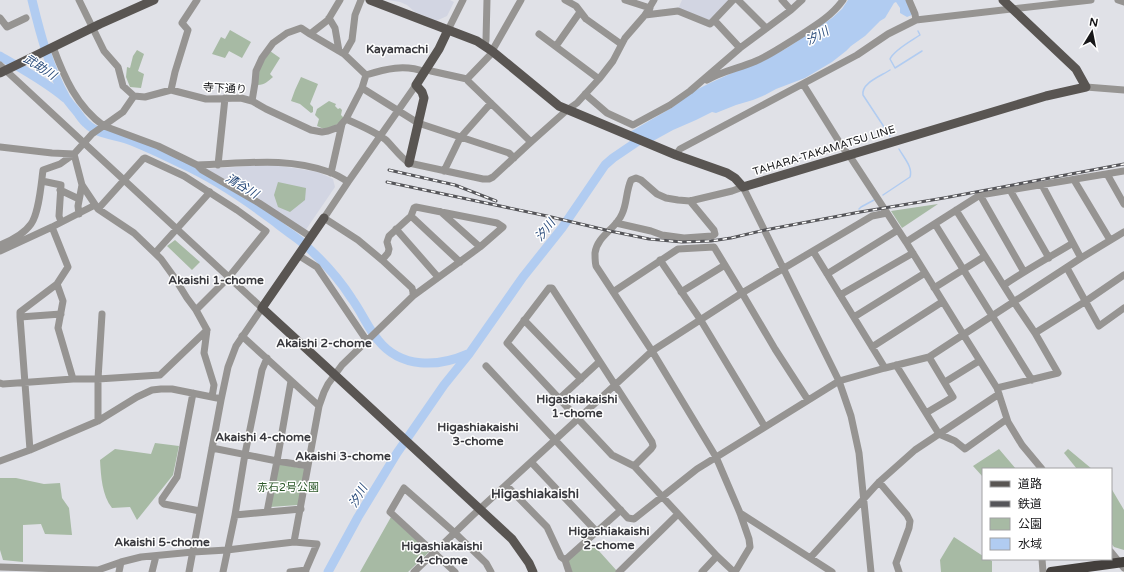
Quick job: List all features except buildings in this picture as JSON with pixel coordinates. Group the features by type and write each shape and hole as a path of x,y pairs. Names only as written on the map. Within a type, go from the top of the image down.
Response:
{"highway":[{"path":"1051,572 1122,564"}],"main road":[{"path":"2,69 52,48 154,0"},
{"name":"TAHARA-TAKAMATSU LINE","path":"370,0 477,40 559,106 663,150 727,173 735,178 743,187 1046,96 1086,87"},
{"path":"1003,0 1076,69 1086,87"},
{"path":"409,163 424,98 422,92 416,85 439,50 448,30"},
{"path":"324,218 262,308 512,539 529,563 533,572"}],"street":[{"path":"0,245 14,239 30,225 36,214 43,170 60,164 74,154 92,134 123,112 134,96 123,86 118,67 104,51 79,0"},
{"path":"171,90 188,30 182,23 197,0"},
{"path":"310,34 330,18 340,0"},
{"path":"341,52 352,40 355,15 361,0"},
{"path":"448,30 463,0"},
{"path":"487,0 486,40 490,49"},
{"path":"467,79 490,49 521,0"},
{"path":"565,0 576,6 586,19 621,44"},
{"path":"625,0 650,8"},
{"path":"344,122 380,136 409,163 482,179 489,179 576,103 599,79 613,61 625,38 645,15 654,0"},
{"path":"645,15 678,11 710,24 734,0"},
{"path":"738,0 766,28"},
{"path":"782,0 791,10"},
{"path":"690,91 740,48 802,0"},
{"path":"622,132 670,105 718,74 752,62 774,51 826,18 844,0"},
{"path":"909,0 916,20"},
{"path":"676,155 680,149 857,55 888,34 916,20 1091,0"},
{"path":"1118,0 1124,2"},
{"path":"556,46 580,12"},
{"path":"0,18 7,27 26,18"},
{"path":"330,18 335,28 341,52"},
{"path":"714,20 740,48"},
{"path":"252,101 256,71 262,58 273,43 287,33 301,28 341,52 366,75"},
{"path":"539,34 599,79"},
{"path":"52,48 74,94 82,106 103,126 158,146 197,165 202,170 259,203 310,239"},
{"path":"366,75 380,70 402,67 426,70 467,79 531,142"},
{"path":"2,69 262,308 242,336 232,356 221,400 189,572"},
{"path":"331,173 344,122 362,88 366,75"},
{"path":"803,84 843,148 906,242 980,361 998,391 1008,422 1022,446 1041,468"},
{"path":"413,296 412,288 382,260 358,240 324,218 397,110 416,85"},
{"path":"1086,87 1124,90"},
{"path":"362,88 418,123 509,153 514,158"},
{"name":"寺下通り","path":"134,96 144,97 171,90 206,99 236,98 252,101 312,130 322,132 339,127 344,122"},
{"path":"585,94 607,113 633,125"},
{"path":"218,165 225,98"},
{"path":"444,171 460,138 491,103"},
{"path":"0,147 74,154"},
{"path":"74,154 82,185 96,207 134,232 161,259 196,310 207,330 204,353 214,385 212,397"},
{"path":"0,251 96,207 145,158 184,176 237,210 266,231 229,277 196,310"},
{"path":"197,165 270,162 312,167 331,173 348,182"},
{"path":"906,242 980,195 1074,180 1124,170"},
{"path":"1106,174 1124,204"},
{"path":"634,466 651,449 653,446 652,442 552,288 548,288 507,343 612,455 634,466 717,556 735,572 750,547 749,539 740,513 716,457 652,351 596,266 595,253 600,240 610,231 622,214 631,180 636,178 640,180 657,194 666,198 690,201 743,187 839,381 851,416 859,453 871,572"},
{"path":"1074,180 1110,240"},
{"path":"42,181 60,185 59,216 61,222"},
{"path":"79,214 78,206 82,185"},
{"path":"1042,185 1081,258"},
{"path":"60,190 79,199"},
{"path":"1010,190 1049,258"},
{"path":"155,253 210,192"},
{"path":"980,195 1024,272"},
{"path":"616,223 662,235 684,238 712,236 715,234 714,230 690,201"},
{"path":"294,542 319,406 328,384 346,360 413,296 480,247 503,227 497,223 416,207 410,216 387,239 389,249 388,253 382,260"},
{"path":"810,558 879,482 915,450 998,391 1058,373 1035,333 956,210"},
{"path":"440,212 480,247"},
{"path":"414,572 652,351 700,319 783,268 872,216 887,213"},
{"path":"410,216 460,262"},
{"path":"935,224 1032,380"},
{"path":"30,450 20,312 57,284 68,267 52,227"},
{"path":"396,229 438,277"},
{"path":"827,274 898,230"},
{"path":"486,366 628,518 634,519 697,469 839,381 929,357 1081,258 1110,240 1123,235"},
{"path":"1004,285 1073,242"},
{"path":"613,292 678,249 714,247 775,349 808,400"},
{"path":"813,251 885,368"},
{"path":"840,295 912,253"},
{"path":"299,254 317,268 367,341"},
{"path":"934,288 985,256"},
{"path":"660,260 700,319 766,427"},
{"path":"681,292 725,264"},
{"path":"1067,268 1099,326 1124,308"},
{"path":"854,317 925,273"},
{"path":"1035,333 1124,275"},
{"path":"57,284 63,301 58,328 73,379"},
{"path":"872,347 942,302"},
{"path":"20,317 61,314"},
{"path":"98,422 98,379 102,314"},
{"path":"524,320 581,379"},
{"path":"0,383 160,375 207,330"},
{"path":"242,336 319,406"},
{"path":"926,413 953,397 929,357"},
{"path":"224,572 245,454 262,370 267,358"},
{"path":"945,382 980,361"},
{"path":"560,398 600,362"},
{"path":"896,366 939,434 965,449 1007,419"},
{"path":"160,375 161,389"},
{"path":"266,512 277,461 291,381"},
{"path":"0,461 98,422 137,397 152,390 172,389 221,400"},
{"path":"193,393 177,477 162,499 162,502 164,504 200,511"},
{"path":"212,448 308,466"},
{"path":"531,462 597,532"},
{"path":"879,482 907,515 910,521 909,528 896,563 899,572"},
{"path":"506,485 547,527 561,557 565,560 569,572"},
{"path":"455,572 390,512 404,488 455,533 486,563 491,572"},
{"path":"235,515 301,509"},
{"path":"565,560 621,510"},
{"path":"740,513 832,572"},
{"path":"619,572 678,514"},
{"path":"0,567 97,571 121,562 141,557 227,550 294,542 318,544 306,571 290,572"},
{"path":"1112,553 1122,564"},
{"path":"152,572 156,556"},
{"path":"702,572 717,556"},
{"path":"1042,560 1043,572"},
{"path":"119,572 121,562"}],"shaded area":[{"path":"388,0 450,0 454,2 447,16 436,21 415,12 407,5"},
{"path":"682,0 730,0 709,20 678,9"},
{"path":"270,165 318,172 333,179 335,187 305,231 207,169"}],"green space":[{"path":"230,30 251,42 242,58 229,51 225,58 212,54 221,37 225,39"},
{"path":"137,50 144,54 138,71 144,74 141,88 130,87 126,77 127,67 130,68 133,56"},
{"path":"270,51 280,58 270,74 273,77 265,84 258,85 257,72"},
{"path":"301,77 318,84 310,104 313,107 313,112 311,113 300,104 291,101"},
{"path":"329,101 336,104 335,106 338,109 340,108 342,110 341,115 344,118 341,122 326,130 317,126 319,119 315,115 317,109"},
{"path":"278,182 306,188 305,200 290,212 278,207 274,195"},
{"path":"938,204 902,228 891,211"},
{"path":"175,240 200,262 192,270 167,246"},
{"path":"155,443 179,446 173,475 137,520 130,507 112,508 106,497 103,486 100,460 115,449 151,454"},
{"path":"999,449 1015,468 982,468 982,476 973,466"},
{"path":"1068,449 1091,468 1076,468 1064,453"},
{"name":"赤石2号公園","path":"279,464 305,469 298,505 270,507"},
{"path":"0,478 16,478 44,484 60,483 62,498 69,508 72,535 45,534 41,524 23,525 23,562 3,560 0,550"},
{"path":"1112,490 1124,510 1124,550 1114,547 1112,544"},
{"path":"391,517 429,552 408,572 360,572"},
{"path":"954,537 982,555 982,560 992,561 992,572 941,572 940,560"},
{"path":"590,541 617,571 616,572 572,572 568,560"}],"water":[{"path":"848,0 906,0 912,15 907,17 900,13 900,8 896,2 885,18 865,36 832,62 805,78 753,100 716,113 712,112 653,141 630,132 673,107 694,91 732,73 763,61 787,48 832,18 842,9"}],"waterway":[{"name":"清谷川","path":"32,0 50,63 60,87 67,100 87,124 97,130 145,146 206,176 242,198 297,238 317,256 336,277 356,304 378,340 387,349 398,356 409,361 432,363 445,361 468,354"},
{"path":"918,31 920,35 899,49 890,59 895,68 922,51"},
{"name":"武助川","path":"0,56 41,81 65,98"},
{"path":"890,70 868,83 863,91 863,95 890,136"},
{"name":"汐川","path":"328,572 358,517 397,453 444,385 469,354 523,277 562,228 605,165 644,137"},
{"path":"883,195 910,177 911,173 909,166 899,149"},
{"path":"859,209 874,200"}],"railway":[{"path":"387,182 649,239 682,242 711,241 731,238 860,212 944,198 1124,164"},
{"path":"389,170 455,185 496,201"}],"district":[{"name":"Kayamachi","path":"397,49"},
{"name":"Akaishi 1-chome","path":"216,280"},
{"name":"Akaishi 2-chome","path":"324,343"},
{"name":"Higashiakaishi 1-chome","path":"577,406"},
{"name":"Higashiakaishi 3-chome","path":"478,434"},
{"name":"Akaishi 4-chome","path":"263,437"},
{"name":"Akaishi 3-chome","path":"343,456"},
{"name":"Higashiakaishi","path":"535,493"},
{"name":"Higashiakaishi 2-chome","path":"609,538"},
{"name":"Akaishi 5-chome","path":"162,542"},
{"name":"Higashiakaishi 4-chome","path":"442,553"}]}
